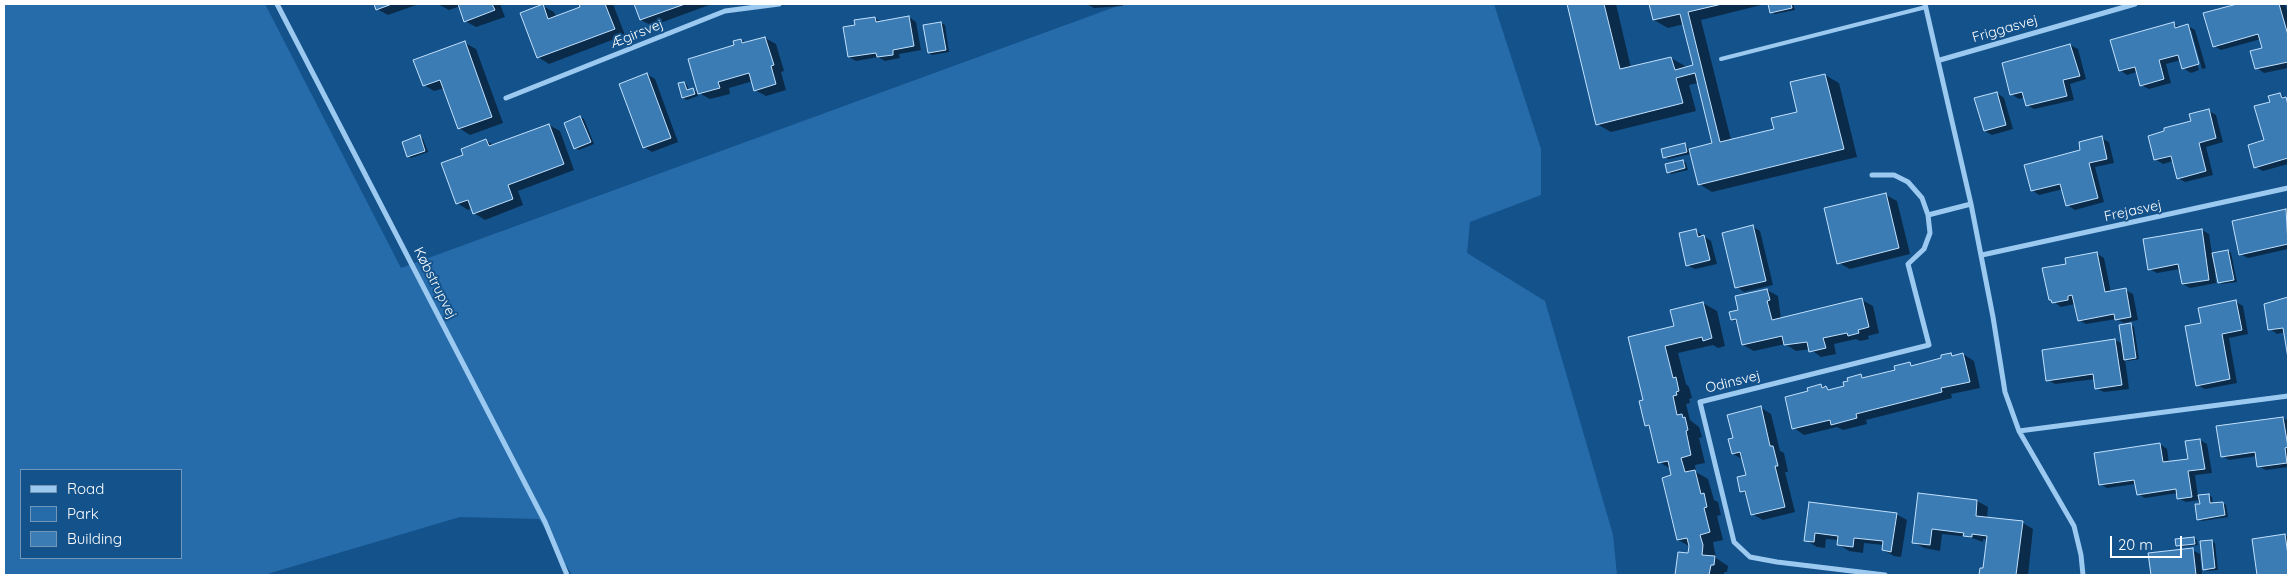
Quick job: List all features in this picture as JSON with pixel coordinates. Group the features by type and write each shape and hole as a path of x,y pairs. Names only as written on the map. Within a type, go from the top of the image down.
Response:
{"street":[{"name":"Købstrupvej","path":"277,4 545,522 567,575"},
{"name":"Ægirsvej","path":"506,98 725,11 779,4"},
{"name":"Friggasvej","path":"1940,60 2135,4"},
{"path":"1926,5 1940,60 1982,256 2005,392 2020,431 2074,526 2081,555 2083,575"},
{"name":"Odinsvej","path":"1872,175 1894,175 1908,182 1922,198 1928,214 1930,233 1924,249 1908,264 1929,346 1700,402 1734,542 1750,557 1885,575"},
{"name":"Frejasvej","path":"1982,256 2288,188"},
{"path":"1928,214 1971,204"},
{"path":"2020,431 2288,396"}],"lane":[{"path":"1721,59 1926,5"}],"green space":[{"path":"4,4 265,4 401,268 1123,4 1494,4 1541,149 1541,195 1470,222 1467,253 1545,301 1613,535 1617,575 572,575 539,519 460,517 264,575 4,575"}],"building":[{"path":"374,4 392,4 376,10"},
{"path":"458,4 492,4 495,10 464,22"},
{"path":"543,4 548,19 580,7 579,4 605,4 615,29 537,58 520,13"},
{"path":"634,4 685,4 640,20"},
{"path":"1567,4 1604,4 1620,69 1671,57 1675,70 1693,65 1680,14 1653,20 1649,4 1722,4 1688,12 1720,142 1774,129 1771,118 1797,112 1790,82 1825,74 1844,149 1698,185 1689,149 1712,143 1695,73 1676,78 1683,103 1596,125"},
{"path":"1768,4 1791,4 1792,8 1770,13"},
{"path":"2237,4 2279,4 2288,35 2288,62 2255,69 2250,51 2262,48 2258,34 2213,47 2203,13"},
{"path":"909,16 914,46 893,50 893,55 877,57 876,53 848,57 843,27 855,25 854,20 875,17 876,22"},
{"path":"941,22 946,50 928,53 923,25"},
{"path":"2174,22 2175,28 2188,24 2199,64 2182,69 2178,55 2159,60 2164,79 2140,86 2135,67 2119,71 2110,40"},
{"path":"765,37 774,65 771,66 776,84 754,91 749,73 718,82 720,88 698,94 688,59 734,45 733,41 741,39 742,43"},
{"path":"465,41 492,117 458,129 440,80 423,86 413,60"},
{"path":"2070,44 2080,76 2063,80 2067,96 2026,106 2022,92 2010,95 2002,63"},
{"path":"647,73 671,138 643,148 619,84"},
{"path":"684,82 687,90 693,88 695,94 682,98 678,83"},
{"path":"1997,92 2006,125 1984,131 1974,98"},
{"path":"2280,93 2282,98 2286,97 2288,105 2288,158 2254,168 2248,145 2264,140 2254,106 2270,102 2268,96"},
{"path":"2209,109 2216,138 2199,143 2206,171 2177,179 2171,156 2154,160 2148,136 2164,131 2164,128 2191,121 2189,114"},
{"path":"580,116 591,142 574,149 564,123"},
{"path":"549,124 564,164 508,185 513,199 473,214 468,200 456,204 441,163 463,155 461,149 486,139 489,146"},
{"path":"420,135 425,151 407,157 402,142"},
{"path":"2102,136 2107,159 2089,163 2098,198 2066,206 2060,184 2031,191 2024,165 2080,150 2079,142"},
{"path":"1685,143 1687,152 1663,158 1661,149"},
{"path":"1683,160 1685,168 1667,173 1665,164"},
{"path":"1886,193 1899,248 1837,264 1824,208"},
{"path":"2286,209 2288,244 2239,255 2232,221"},
{"path":"1753,225 1766,281 1735,288 1722,233"},
{"path":"1696,229 1698,237 1704,235 1710,260 1686,266 1679,233"},
{"path":"2202,229 2209,280 2182,284 2178,264 2148,270 2143,239"},
{"path":"2228,250 2234,280 2218,283 2212,253"},
{"path":"2097,252 2105,292 2126,288 2131,317 2115,320 2114,314 2078,321 2072,295 2068,296 2068,300 2052,303 2049,300 2042,268 2066,264 2065,258"},
{"path":"1767,289 1770,300 1767,301 1772,320 1862,298 1869,327 1858,330 1859,333 1848,336 1847,333 1823,338 1826,348 1809,352 1807,342 1784,345 1782,336 1742,345 1736,319 1731,320 1729,312 1738,310 1735,296"},
{"path":"2288,297 2288,358 2283,328 2268,330 2264,304"},
{"path":"2236,300 2242,330 2222,334 2230,379 2196,386 2185,326 2201,323 2198,308"},
{"path":"1703,302 1712,338 1703,341 1702,337 1665,346 1673,378 1676,377 1679,391 1676,392 1677,395 1673,396 1677,415 1682,414 1683,418 1685,417 1688,430 1686,431 1691,455 1681,458 1685,472 1695,470 1701,494 1704,493 1707,507 1704,508 1710,532 1700,535 1703,545 1702,555 1715,556 1714,565 1711,565 1709,575 1675,575 1678,552 1688,553 1689,546 1687,538 1677,540 1662,478 1671,475 1668,461 1658,463 1649,425 1645,426 1639,401 1643,400 1628,337 1674,326 1670,310"},
{"path":"2131,323 2136,358 2124,360 2119,325"},
{"path":"2115,339 2122,385 2095,389 2093,374 2046,381 2042,350"},
{"path":"1951,353 1952,356 1963,353 1970,382 1941,388 1942,392 1856,414 1857,418 1831,425 1830,420 1792,429 1785,397 1808,391 1807,388 1821,384 1822,388 1826,386 1828,390 1844,386 1843,382 1848,381 1847,378 1861,374 1862,378 1895,370 1894,366 1910,362 1911,366 1941,358 1941,355"},
{"path":"1761,406 1770,446 1773,446 1778,466 1775,466 1785,507 1751,515 1745,491 1740,492 1737,477 1746,475 1740,452 1732,454 1728,439 1733,438 1727,415"},
{"path":"2283,417 2288,447 2285,448 2287,463 2257,467 2255,452 2221,457 2216,426"},
{"path":"2200,439 2205,469 2188,471 2192,497 2177,499 2176,489 2137,495 2134,480 2099,485 2094,453 2160,443 2163,462 2188,459 2185,441"},
{"path":"1918,493 1977,500 1976,516 2023,521 2016,575 1979,575 1980,568 1983,568 1987,536 1972,534 1972,537 1963,536 1964,533 1932,529 1930,545 1912,543"},
{"path":"2209,494 2210,503 2223,502 2225,515 2197,520 2195,504 2200,504 2198,495"},
{"path":"1809,502 1897,513 1891,552 1882,550 1883,541 1854,538 1853,547 1837,545 1838,536 1815,533 1814,542 1804,541"},
{"path":"2285,534 2288,575 2257,575 2252,539"},
{"path":"2194,537 2195,544 2176,546 2175,539"},
{"path":"2212,540 2215,568 2203,570 2200,541"},
{"path":"2193,548 2196,575 2151,575 2148,553"}]}
